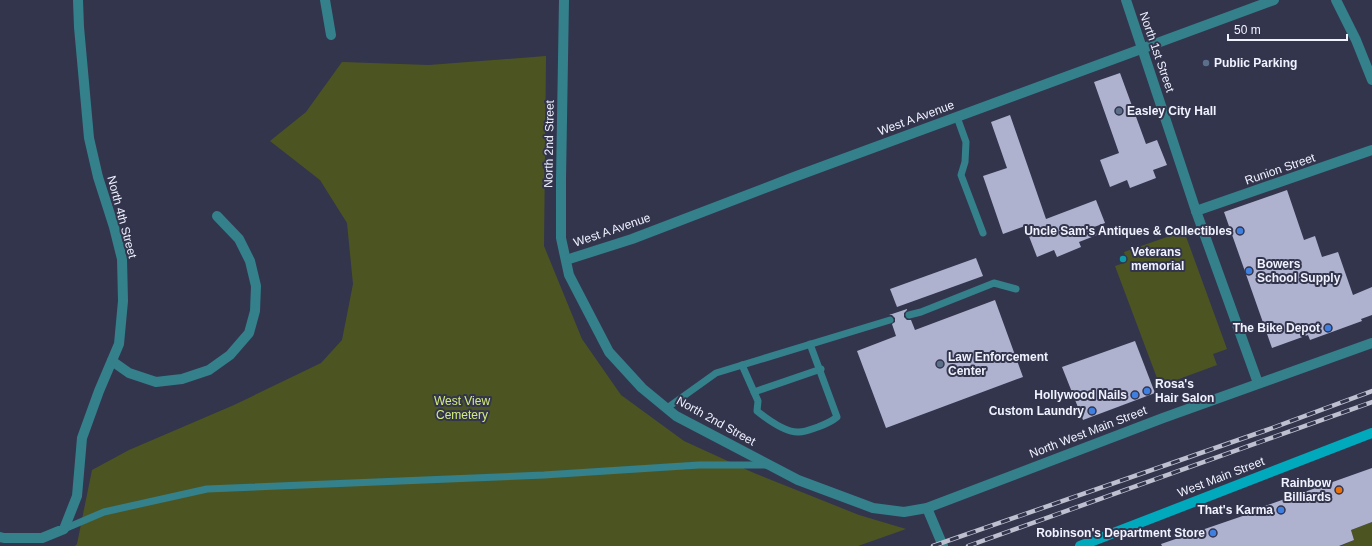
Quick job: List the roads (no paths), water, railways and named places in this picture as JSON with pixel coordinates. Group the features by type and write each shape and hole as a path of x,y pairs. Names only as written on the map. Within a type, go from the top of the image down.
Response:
{"main road":[{"name":"West Main Street","path":"1080,546 1372,433"}],"street":[{"name":"North 4th Street","path":"64,529 77,496 82,438 99,391 119,344 123,301 122,259 114,227 98,177 89,138 78,27 78,0"},
{"path":"325,0 331,35"},
{"name":"North 2nd Street","path":"564,0 561,186 562,238 569,275 609,352 642,388 676,416 798,480 873,508 904,512 927,508"},
{"name":"North 1st Street","path":"1126,0 1196,211 1258,383"},
{"name":"West A Avenue","path":"566,260 632,239 1274,0"},
{"path":"1336,0 1356,40 1372,80"},
{"name":"Runion Street","path":"1196,211 1372,150"},
{"path":"112,361 129,373 156,382 182,379 209,370 230,356 249,333 255,311 256,286 250,261 239,239 217,216"},
{"name":"North West Main Street","path":"927,508 1163,418 1372,343"},
{"path":"927,508 943,546"},
{"path":"0,537 42,538 64,529"}],"lane":[{"path":"957,117 966,142 965,162 961,175 983,233"},
{"path":"909,315 921,312 994,283 1016,290"},
{"path":"667,408 716,373 890,320"},
{"path":"742,364 758,401 757,411 769,421 798,433 830,423 837,417 810,344"},
{"path":"754,392 820,369"},
{"path":"64,529 104,512 207,489 544,475 699,465 770,465"}],"railway":[{"path":"933,546 1264,431 1372,391"},
{"path":"968,546 1372,402"}],"place":[{"name":"Public Parking","path":"1206,63"},
{"name":"Easley City Hall","path":"1119,111"},
{"name":"Uncle Sam's Antiques & Collectibles","path":"1240,231"},
{"name":"Veterans memorial","path":"1123,259"},
{"name":"Bowers School Supply","path":"1249,271"},
{"name":"The Bike Depot","path":"1328,328"},
{"name":"Law Enforcement Center","path":"940,364"},
{"name":"Rosa's Hair Salon","path":"1147,391"},
{"name":"Hollywood Nails","path":"1135,395"},
{"name":"Custom Laundry","path":"1092,411"},
{"name":"Rainbow Billiards","path":"1339,490"},
{"name":"That's Karma","path":"1281,510"},
{"name":"Robinson's Department Store","path":"1213,533"}],"park label":[{"name":"West View Cemetery","path":"462,408"}]}
